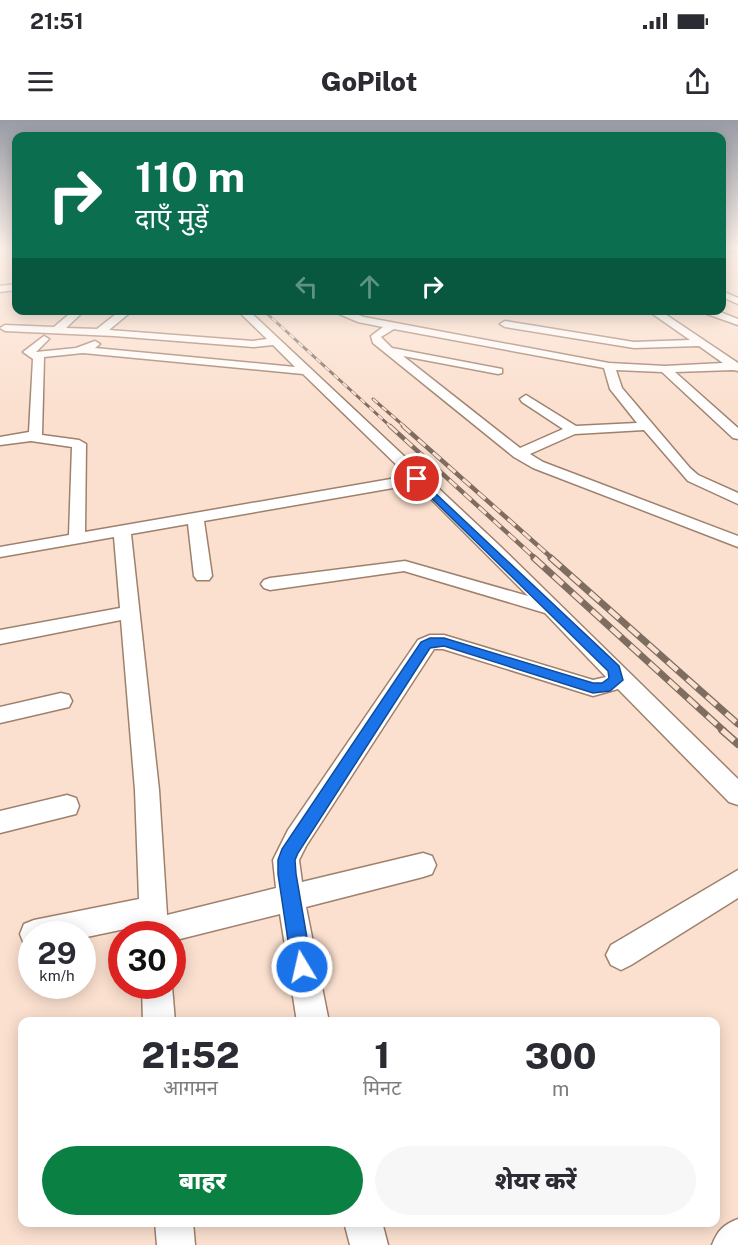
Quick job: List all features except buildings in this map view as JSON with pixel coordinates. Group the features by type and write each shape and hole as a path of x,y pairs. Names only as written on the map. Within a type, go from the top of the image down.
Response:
{"street":[{"path":"57,330 74,315"},
{"path":"100,332 122,315"},
{"path":"247,315 554,609 738,795"},
{"path":"346,315 609,366 665,369 737,367"},
{"path":"659,315 737,367"},
{"path":"718,315 738,322"},
{"path":"480,342 510,321 634,345 699,343"},
{"path":"393,325 376,339 519,454 552,472 738,542"},
{"path":"6,327 253,344 274,342"},
{"path":"84,350 114,333"},
{"path":"31,437 37,433 39,358 29,352 44,339"},
{"path":"35,355 84,350 304,371"},
{"path":"389,351 498,371"},
{"path":"609,366 616,390 693,478 738,499"},
{"path":"665,369 738,435"},
{"path":"526,399 573,430"},
{"path":"519,454 573,430 647,426"},
{"path":"0,441 31,437 79,444 77,539"},
{"path":"0,552 417,479"},
{"path":"195,517 203,576"},
{"path":"122,531 147,790 153,921"},
{"path":"270,584 405,566 554,609"},
{"path":"0,637 131,612"},
{"path":"312,1017 286,867 290,849 425,645 430,642 444,642 593,688 605,687 613,683 616,680 616,674"},
{"path":"0,715 61,701"},
{"path":"0,822 67,806"},
{"path":"173,921 291,898 423,865"},
{"path":"621,955 738,883"},
{"path":"158,999 159,1017"},
{"path":"174,1227 176,1245"},
{"path":"364,1227 369,1245"},
{"path":"731,1245 738,1238"}],"railway":[{"path":"268,315 391,427"},
{"path":"373,399 405,427"},
{"path":"390,426 536,559"},
{"path":"403,426 553,559"},
{"path":"534,558 724,731"},
{"path":"551,558 738,724"},
{"path":"722,730 738,744"}],"route":[{"path":"302,967 287,874 286,860 290,849 425,645 430,642 444,642 593,688 605,687 616,680 614,669 494,550 417,479"}]}
